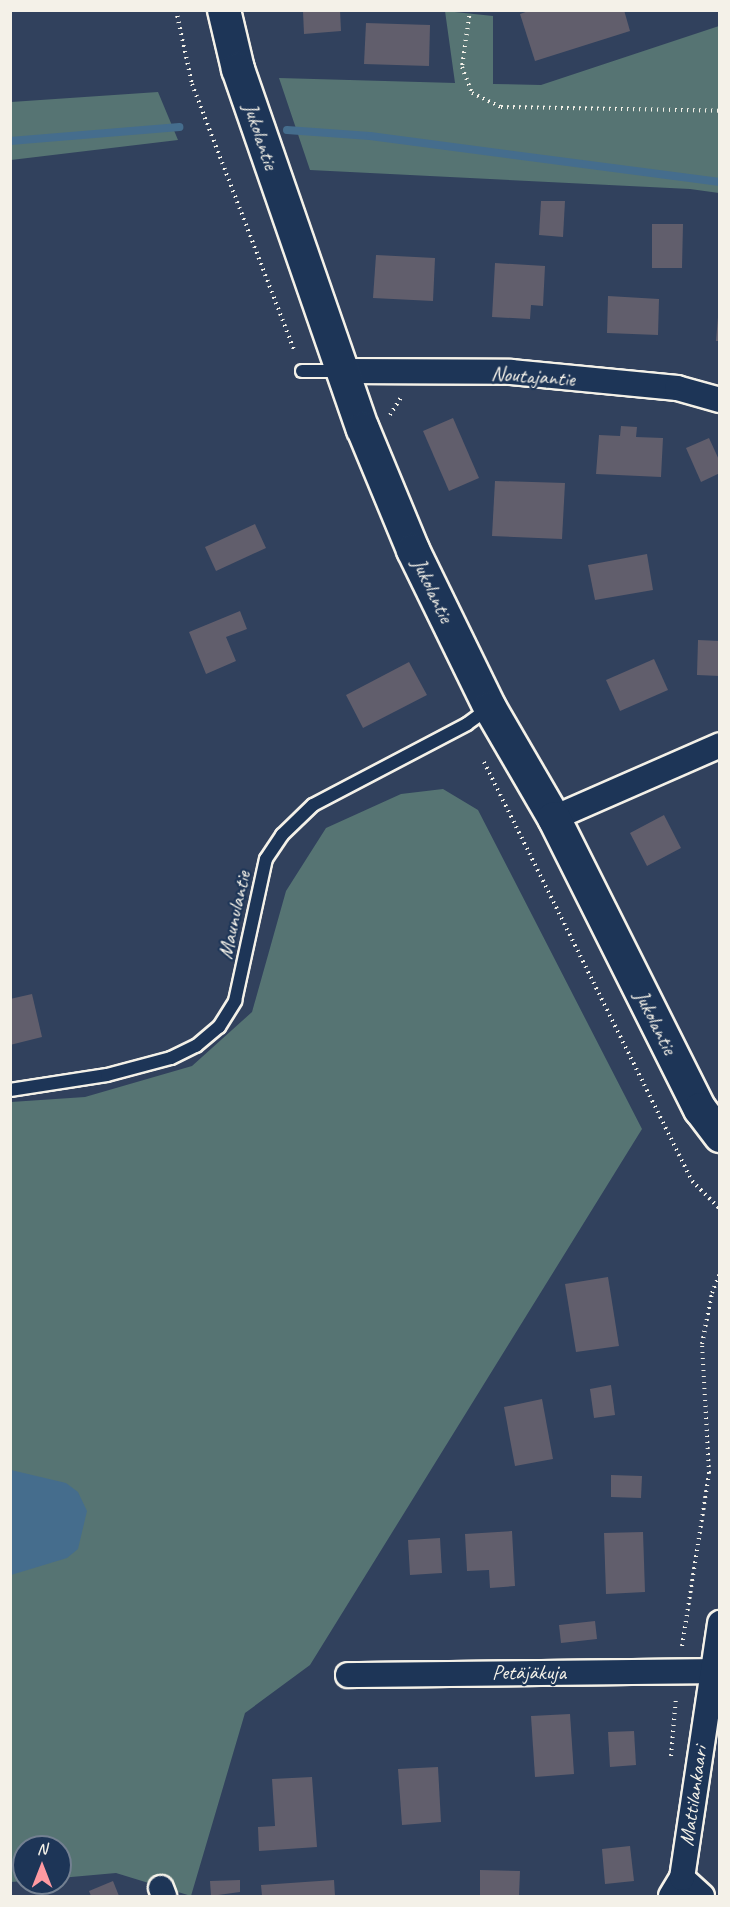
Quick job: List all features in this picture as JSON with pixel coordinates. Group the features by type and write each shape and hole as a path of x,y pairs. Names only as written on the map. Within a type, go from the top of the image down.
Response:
{"street":[{"name":"Jukolantie","path":"224,10 238,69 344,371 413,550 490,708 554,818 700,1109 720,1136"},
{"name":"Noutajantie","path":"344,371 511,372 677,388 720,400"},
{"path":"554,818 720,745"},
{"name":"Mattilankaari","path":"677,1887 720,1623"},
{"name":"Petäjäkuja","path":"348,1675 711,1671"},
{"path":"677,1887 702,1896"}],"lane":[{"path":"302,371 344,371"},
{"name":"Maunulantie","path":"10,1090 107,1075 171,1058 196,1047 219,1027 236,1000 266,859 282,835 314,805 467,724 490,708"}],"path":[{"path":"470,10 462,67 472,93 501,107 720,111"},
{"path":"670,1765 678,1671 708,1484 702,1344 712,1293 720,1273"}],"green space":[{"path":"445,11 493,16 493,84 541,85 719,26 719,193 690,189 310,170 279,78 455,83"},
{"path":"158,92 178,140 11,160 11,102"},
{"path":"443,789 478,810 642,1129 310,1665 245,1713 191,1896 116,1873 72,1877 72,1835 12,1835 11,1882 11,1102 85,1097 192,1066 252,1012 286,891 326,828 401,794"}],"water":[{"path":"11,1470 66,1483 78,1492 87,1511 78,1549 67,1558 11,1575"}],"building":[{"path":"340,10 341,31 304,34 303,11"},
{"path":"531,10 624,10 630,31 535,61 520,14"},
{"path":"366,23 430,25 429,66 364,64"},
{"path":"541,201 565,201 563,237 539,235"},
{"path":"652,224 683,224 682,268 652,268"},
{"path":"376,255 435,258 433,301 373,298"},
{"path":"495,263 545,266 543,306 531,305 530,319 492,317"},
{"path":"608,296 659,299 658,335 607,333"},
{"path":"718,317 720,317 720,341 716,341"},
{"path":"453,418 479,478 449,491 423,431"},
{"path":"621,426 637,427 636,437 663,438 661,477 596,474 599,435 620,436"},
{"path":"709,438 720,462 720,473 701,482 686,448"},
{"path":"495,481 565,483 562,539 492,536"},
{"path":"255,524 266,548 216,571 205,547"},
{"path":"647,554 653,590 595,600 588,565"},
{"path":"240,611 247,629 226,637 236,661 206,674 189,632"},
{"path":"698,640 720,641 720,676 697,675"},
{"path":"654,659 668,690 620,711 606,680"},
{"path":"409,662 427,695 363,728 346,695"},
{"path":"664,815 681,848 647,866 630,833"},
{"path":"32,994 42,1037 10,1045 10,999"},
{"path":"608,1277 619,1346 576,1352 565,1284"},
{"path":"611,1385 615,1415 594,1418 590,1389"},
{"path":"542,1399 553,1459 515,1466 504,1407"},
{"path":"611,1475 642,1476 641,1498 611,1497"},
{"path":"512,1531 515,1586 490,1588 489,1570 467,1571 465,1534"},
{"path":"643,1532 645,1592 606,1594 604,1533"},
{"path":"440,1538 442,1573 410,1575 408,1540"},
{"path":"595,1621 597,1639 561,1643 559,1625"},
{"path":"570,1714 574,1774 535,1777 531,1716"},
{"path":"634,1731 636,1765 610,1767 608,1732"},
{"path":"438,1767 441,1822 402,1825 398,1769"},
{"path":"312,1777 317,1847 259,1851 258,1827 275,1826 272,1779"},
{"path":"630,1846 634,1881 605,1884 602,1849"},
{"path":"480,1870 520,1871 519,1896 480,1896"},
{"path":"240,1880 240,1892 211,1896 210,1881"},
{"path":"334,1880 335,1896 262,1896 261,1885"},
{"path":"113,1881 119,1896 91,1896 89,1891"}],"waterway":[{"path":"10,141 179,127"},
{"path":"287,130 370,136 720,182"}]}
